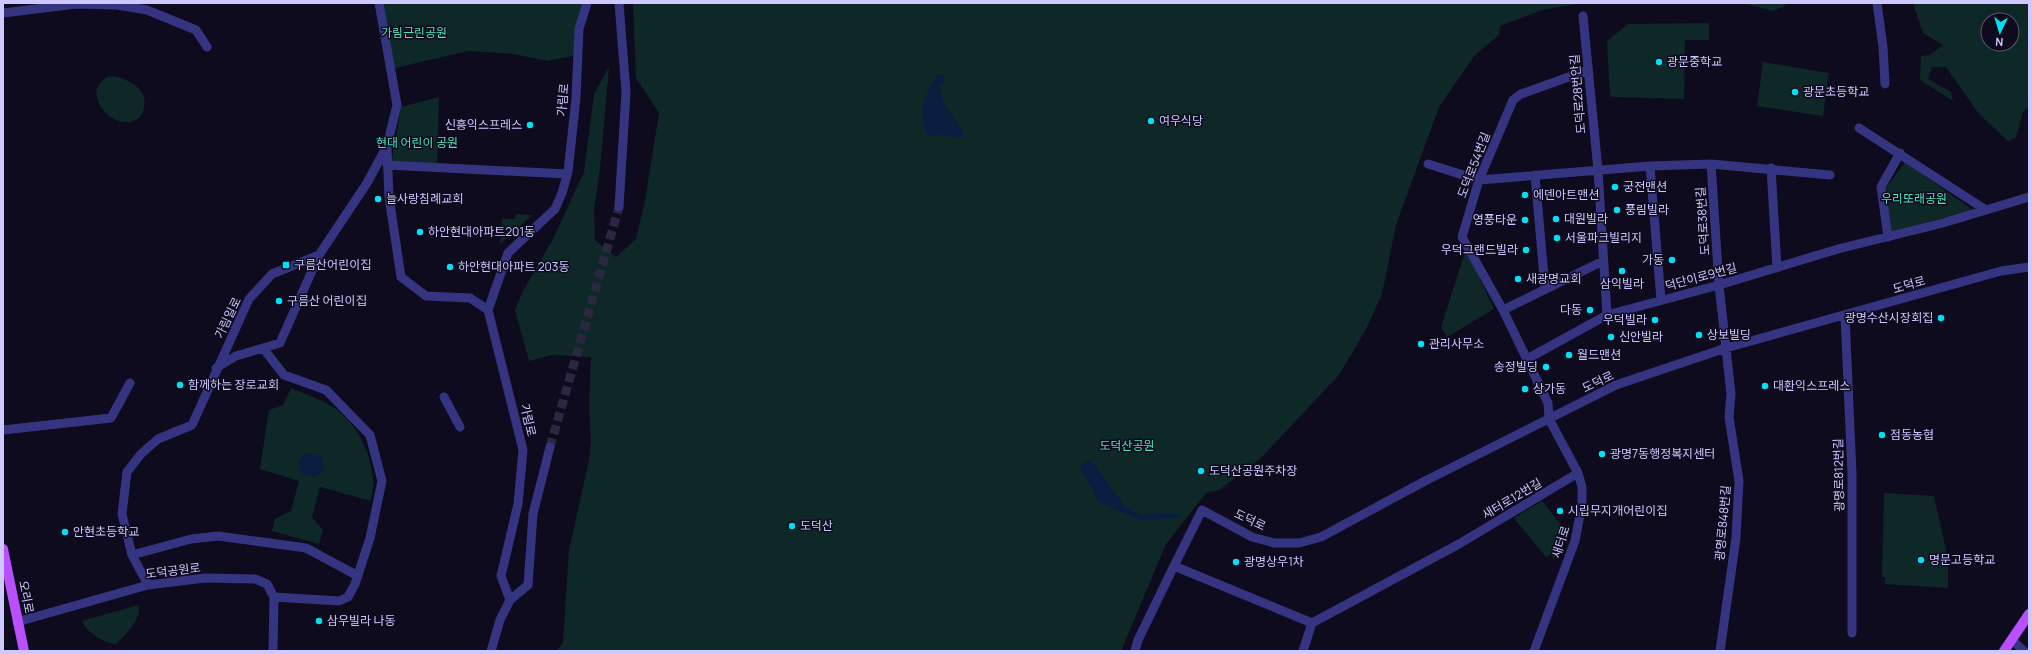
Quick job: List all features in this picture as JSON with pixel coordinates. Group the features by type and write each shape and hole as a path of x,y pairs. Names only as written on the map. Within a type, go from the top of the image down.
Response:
{"main road":[{"name":"오리로","path":"3,549 24,651"},
{"path":"2004,651 2029,614"}],"street":[{"path":"216,368 236,356 280,343 319,255 367,183 386,146 398,105 379,3"},
{"name":"가림로","path":"550,446 533,514 528,586 510,600 501,576 518,504 523,450 488,310 500,272 508,253 555,209 562,194 567,174 576,98 579,29 587,3"},
{"path":"619,3 626,92 619,207"},
{"path":"1877,3 1883,47 1884,84"},
{"path":"3,13 76,4 117,5 147,10 196,30 208,48"},
{"name":"도덕로28번안길","path":"1583,16 1598,170 1607,315"},
{"name":"도덕로54번길","path":"1549,419 1548,403 1527,359 1503,310 1462,237 1479,180 1513,100 1521,94 1588,70"},
{"path":"1859,128 1900,153 1986,210"},
{"path":"386,146 389,196 401,277 426,296 470,298 488,310"},
{"path":"1888,237 1881,187 1900,153"},
{"path":"1428,164 1479,180 1650,166 1711,164 1771,168 1830,175"},
{"name":"도덕로38번길","path":"1711,164 1719,285 1726,348"},
{"path":"387,165 567,174"},
{"path":"1650,166 1661,300"},
{"path":"1771,168 1777,268"},
{"path":"1535,175 1545,288"},
{"name":"덕단이로9번길","path":"1527,359 1607,315 1719,285 2029,197"},
{"name":"가림일로","path":"148,585 132,554 122,514 127,472 141,454 158,440 192,425 216,368 249,299 272,274 319,255"},
{"path":"1503,310 1545,288 1603,261"},
{"name":"도덕로","path":"1174,566 1202,510 1252,537 1274,543 1299,543 1320,538 1427,480 1616,385 1726,348 1845,316 2001,271 2029,267"},
{"name":"광명로812번길","path":"1845,316 1852,474 1852,633"},
{"path":"263,348 284,375 326,390 370,435 382,481 370,538 358,576 348,597 339,601 274,597 274,651"},
{"name":"광명로848번길","path":"1720,651 1739,507 1739,481 1729,417 1731,394 1726,348"},
{"path":"3,430 111,418 130,383"},
{"path":"444,397 460,427"},
{"name":"새터로","path":"1534,651 1575,542 1582,504 1582,487 1578,473 1549,419"},
{"name":"새터로12번길","path":"1312,623 1459,544 1578,473"},
{"path":"132,554 191,539 218,536 306,548 358,576"},
{"path":"1135,651 1138,640 1174,566 1312,623 1303,651"},
{"name":"도덕공원로","path":"17,622 148,585 206,578 255,579 267,584 274,597"},
{"path":"491,651 500,620 510,600"},
{"path":"2012,640 2024,651"}],"green space":[{"name":"가림근린공원","path":"379,3 584,3 578,55 547,61 514,54 468,51 391,69"},
{"name":"도덕산공원","path":"633,3 1582,3 1542,10 1500,26 1499,35 1475,55 1439,107 1396,225 1382,294 1365,331 1339,375 1260,459 1219,490 1206,493 1166,544 1121,651 556,651 563,643 569,550 589,460 591,440 589,408 591,357 551,355 529,361 515,310 523,291 553,239 584,172 594,94 609,67 600,169 594,210 595,240 616,257 636,239 645,201 659,113 636,78"},
{"path":"1743,3 1785,3 1785,6 1773,11"},
{"path":"1913,3 2029,3 2029,107 2023,112 2016,137 2008,141 1979,114 1946,67 1932,67 1928,79 1951,92 1953,101 1920,80 1921,56 1930,55 1943,45 1923,33"},
{"path":"1709,23 1709,40 1685,40 1684,99 1612,97 1610,95 1607,41 1628,24"},
{"path":"1763,62 1829,73 1823,116 1757,106"},
{"path":"110,76 129,81 143,94 145,100 144,107 139,118 129,122 119,121 102,109 98,100 97,91 100,83"},
{"name":"현대 어린이 공원","path":"439,97 437,167 391,165 401,107"},
{"name":"우리또래공원","path":"1905,162 1973,210 1891,232 1886,188"},
{"path":"516,214 532,215 500,244 502,219 515,219"},
{"path":"1466,249 1494,309 1447,337 1441,327"},
{"path":"291,388 333,407 349,421 366,448 372,469 373,484 371,501 320,487 312,517 323,530 319,544 272,531 275,519 291,511 299,481 260,469 269,410 283,405"},
{"path":"1884,493 1934,496 1948,559 1948,588 1885,584 1885,577 1882,577"},
{"path":"1542,501 1565,530 1554,560 1551,554 1546,557 1514,518"},
{"path":"138,605 139,610 136,621 116,644 96,637 87,629 82,621"}],"water":[{"path":"938,74 944,75 944,83 940,86 942,99 964,133 963,137 957,138 943,135 927,135 922,110 929,90"},
{"path":"307,453 322,457 325,469 315,477 302,474 298,461"},
{"path":"1091,460 1124,505 1139,515 1179,513 1180,518 1140,520 1099,502 1079,466"}],"tunnel":[{"path":"550,447 619,207"}],"place":[{"name":"광문중학교","path":"1659,62"},
{"name":"광문초등학교","path":"1795,92"},
{"name":"여우식당","path":"1151,121"},
{"name":"신흥익스프레스","path":"530,125"},
{"name":"궁전맨션","path":"1615,187"},
{"name":"에덴아트맨션","path":"1525,195"},
{"name":"늘사랑침례교회","path":"378,199"},
{"name":"풍림빌라","path":"1617,210"},
{"name":"대원빌라","path":"1556,219"},
{"name":"영풍타운","path":"1525,220"},
{"name":"하안현대아파트201동","path":"420,232"},
{"name":"서울파크빌리지","path":"1557,238"},
{"name":"우덕그랜드빌라","path":"1526,250"},
{"name":"가동","path":"1672,260"},
{"name":"구름산어린이집","path":"286,265"},
{"name":"하안현대아파트 203동","path":"450,267"},
{"name":"삼익빌라","path":"1622,271"},
{"name":"새광명교회","path":"1518,279"},
{"name":"구름산 어린이집","path":"279,301"},
{"name":"다동","path":"1590,310"},
{"name":"광명수산시장회집","path":"1941,318"},
{"name":"우덕빌라","path":"1655,320"},
{"name":"상보빌딩","path":"1699,335"},
{"name":"신안빌라","path":"1611,337"},
{"name":"관리사무소","path":"1421,344"},
{"name":"월드맨션","path":"1569,355"},
{"name":"송정빌딩","path":"1546,367"},
{"name":"함께하는 장로교회","path":"180,385"},
{"name":"대환익스프레스","path":"1765,386"},
{"name":"상가동","path":"1525,389"},
{"name":"점동농협","path":"1882,435"},
{"name":"광명7동행정복지센터","path":"1602,454"},
{"name":"도덕산공원주차장","path":"1201,471"},
{"name":"시립무지개어린이집","path":"1560,511"},
{"name":"도덕산","path":"792,526"},
{"name":"안현초등학교","path":"65,532"},
{"name":"명문고등학교","path":"1921,560"},
{"name":"광명상우1차","path":"1236,562"},
{"name":"삼우빌라 나동","path":"319,621"}]}
